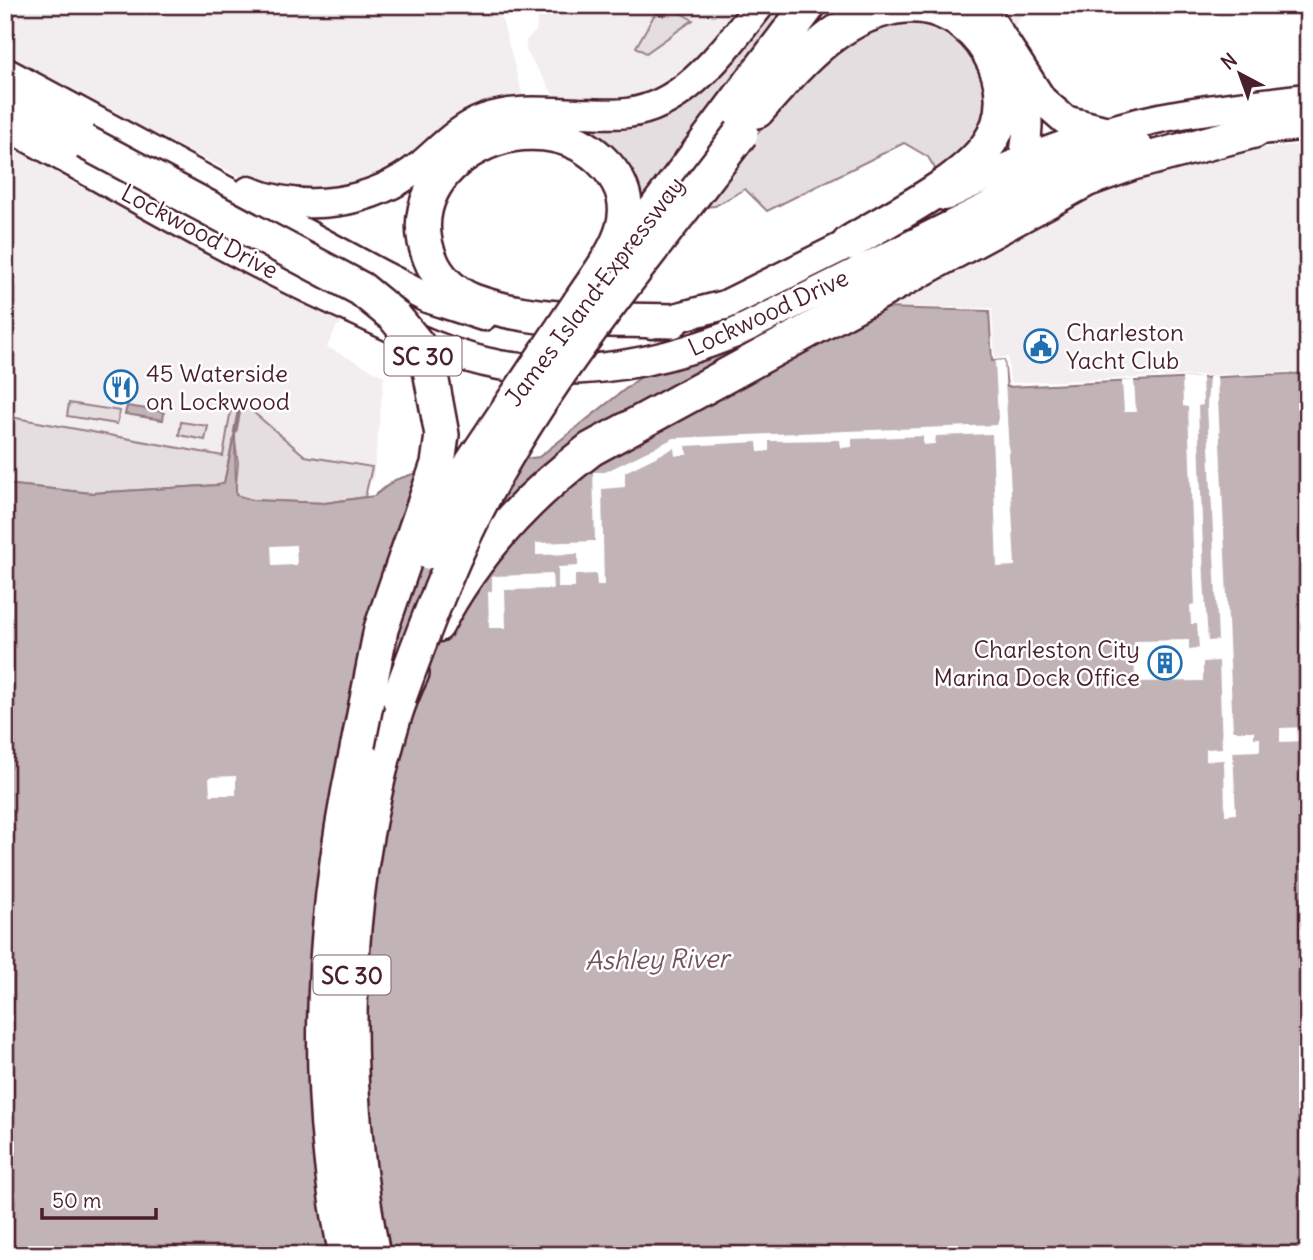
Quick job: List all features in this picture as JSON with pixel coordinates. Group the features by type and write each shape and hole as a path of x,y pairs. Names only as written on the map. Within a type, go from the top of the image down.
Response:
{"highway":[{"name":"James Island Expressway","path":"346,1255 333,1187 326,1105 324,967 337,857 358,745 402,615 445,514 501,416 580,302 741,121 809,5"},
{"name":"James Island Expressway","path":"373,1255 357,1153 351,1086 350,1001 358,889 370,813 399,698 447,571 497,472 589,334 741,121 829,5"},
{"name":"SC 30","path":"741,121 840,29 862,18 905,6 942,10 958,18 979,39 994,62 1003,103 1000,119 989,143 977,159 916,206"},
{"name":"SC 30","path":"5,99 361,289 394,316 417,344 430,370 442,435 438,464 381,629 358,745"},
{"path":"399,698 442,615 491,542 559,473 639,420 936,246 1086,180 1133,163 1254,131"},
{"path":"580,302 625,226 621,188 612,173 589,150 572,140 537,132 498,137 461,157 436,186 422,230 435,272 455,290 473,300 546,318 672,321"},
{"path":"849,243 916,206"}],"main road":[{"path":"164,157 267,199 328,204 351,199 390,186 462,131 501,114 526,109 626,113 665,100 691,83 760,5"},
{"path":"981,5 1042,100 1065,120 1107,131"},
{"path":"1000,198 1015,179 1024,159 1028,100 1021,71"},
{"name":"Lockwood Drive","path":"5,72 427,298 507,323 616,329 672,321 725,305 849,243"},
{"path":"916,206 1024,159 1107,131 1162,118 1308,98"},
{"name":"Lockwood Drive","path":"5,125 298,284 433,347 499,365 601,369 660,359 733,334 936,246 1000,198 1066,168 1171,141 1308,125"}],"shaded area":[{"path":"5,5 498,5 525,104 406,170 326,198 245,179 5,59"},
{"path":"510,5 752,5 711,55 656,97 560,105 526,51 526,40 536,31 538,13 520,14"},
{"path":"772,5 792,5 638,212 576,132 577,123 632,122"},
{"path":"991,5 1027,5 1009,36"},
{"path":"670,7 693,20 646,53 636,47 656,12 664,16"},
{"path":"918,15 966,39 990,90 982,139 939,175 928,157 904,143 767,211 745,189 715,206 703,207 779,104 858,30"},
{"path":"5,142 75,184 153,219 348,320 337,326 327,347 384,376 373,481 262,471 5,425"},
{"path":"1308,144 1308,371 1010,383 1008,357 995,358 992,308 892,307 886,297 1062,197 1203,154"},
{"path":"239,400 305,456 372,467 365,497 325,503 252,500 235,495 238,463 234,435 224,483 218,485 92,493 5,484 5,416 223,456 232,403"},
{"path":"69,403 120,411 117,424 67,416"},
{"path":"181,422 208,426 205,440 179,435"}],"water":[{"name":"Ashley River","path":"883,308 989,311 992,361 1004,360 1007,387 1308,373 1308,1255 5,1255 5,484 92,493 218,485 224,483 235,432 236,495 252,500 325,503 374,496 395,480 416,473 539,457 642,376"},
{"path":"127,406 160,411 164,413 163,420 125,414"}],"pier":[{"path":"1004,360 1015,566 997,567 992,434 936,436 935,444 923,445 923,436 852,439 852,447 841,448 840,440 769,441 769,451 761,452 758,452 757,442 686,446 687,455 675,456 674,448 625,472 625,487 602,489 604,585 597,585 596,574 575,575 575,588 558,588 558,567 578,566 578,554 536,555 536,543 595,541 593,472 605,472 674,438 996,425 995,361"},
{"path":"1217,376 1233,731 1254,731 1254,738 1260,738 1260,751 1233,752 1236,814 1225,815 1224,760 1206,761 1206,749 1222,748 1219,661 1203,662 1203,681 1135,682 1134,641 1189,640 1189,649 1199,648 1197,624 1191,624 1190,605 1195,604 1188,407 1183,406 1182,378 1202,377 1203,405 1198,406 1204,579 1208,641 1218,640 1207,404 1209,377"},
{"path":"1134,380 1136,412 1124,412 1122,381"},
{"path":"296,545 297,565 272,566 271,546"},
{"path":"552,574 553,589 505,590 506,628 489,628 488,592 492,591 492,576"},
{"path":"1308,727 1308,741 1280,742 1280,728"},
{"path":"236,776 236,795 210,795 209,777"}],"waterway":[{"path":"235,432 240,406"}],"place":[{"name":"Charleston Yacht Club","path":"1041,346"},
{"name":"45 Waterside on Lockwood","path":"121,387"},
{"name":"Charleston City Marina Dock Office","path":"1165,663"}]}
